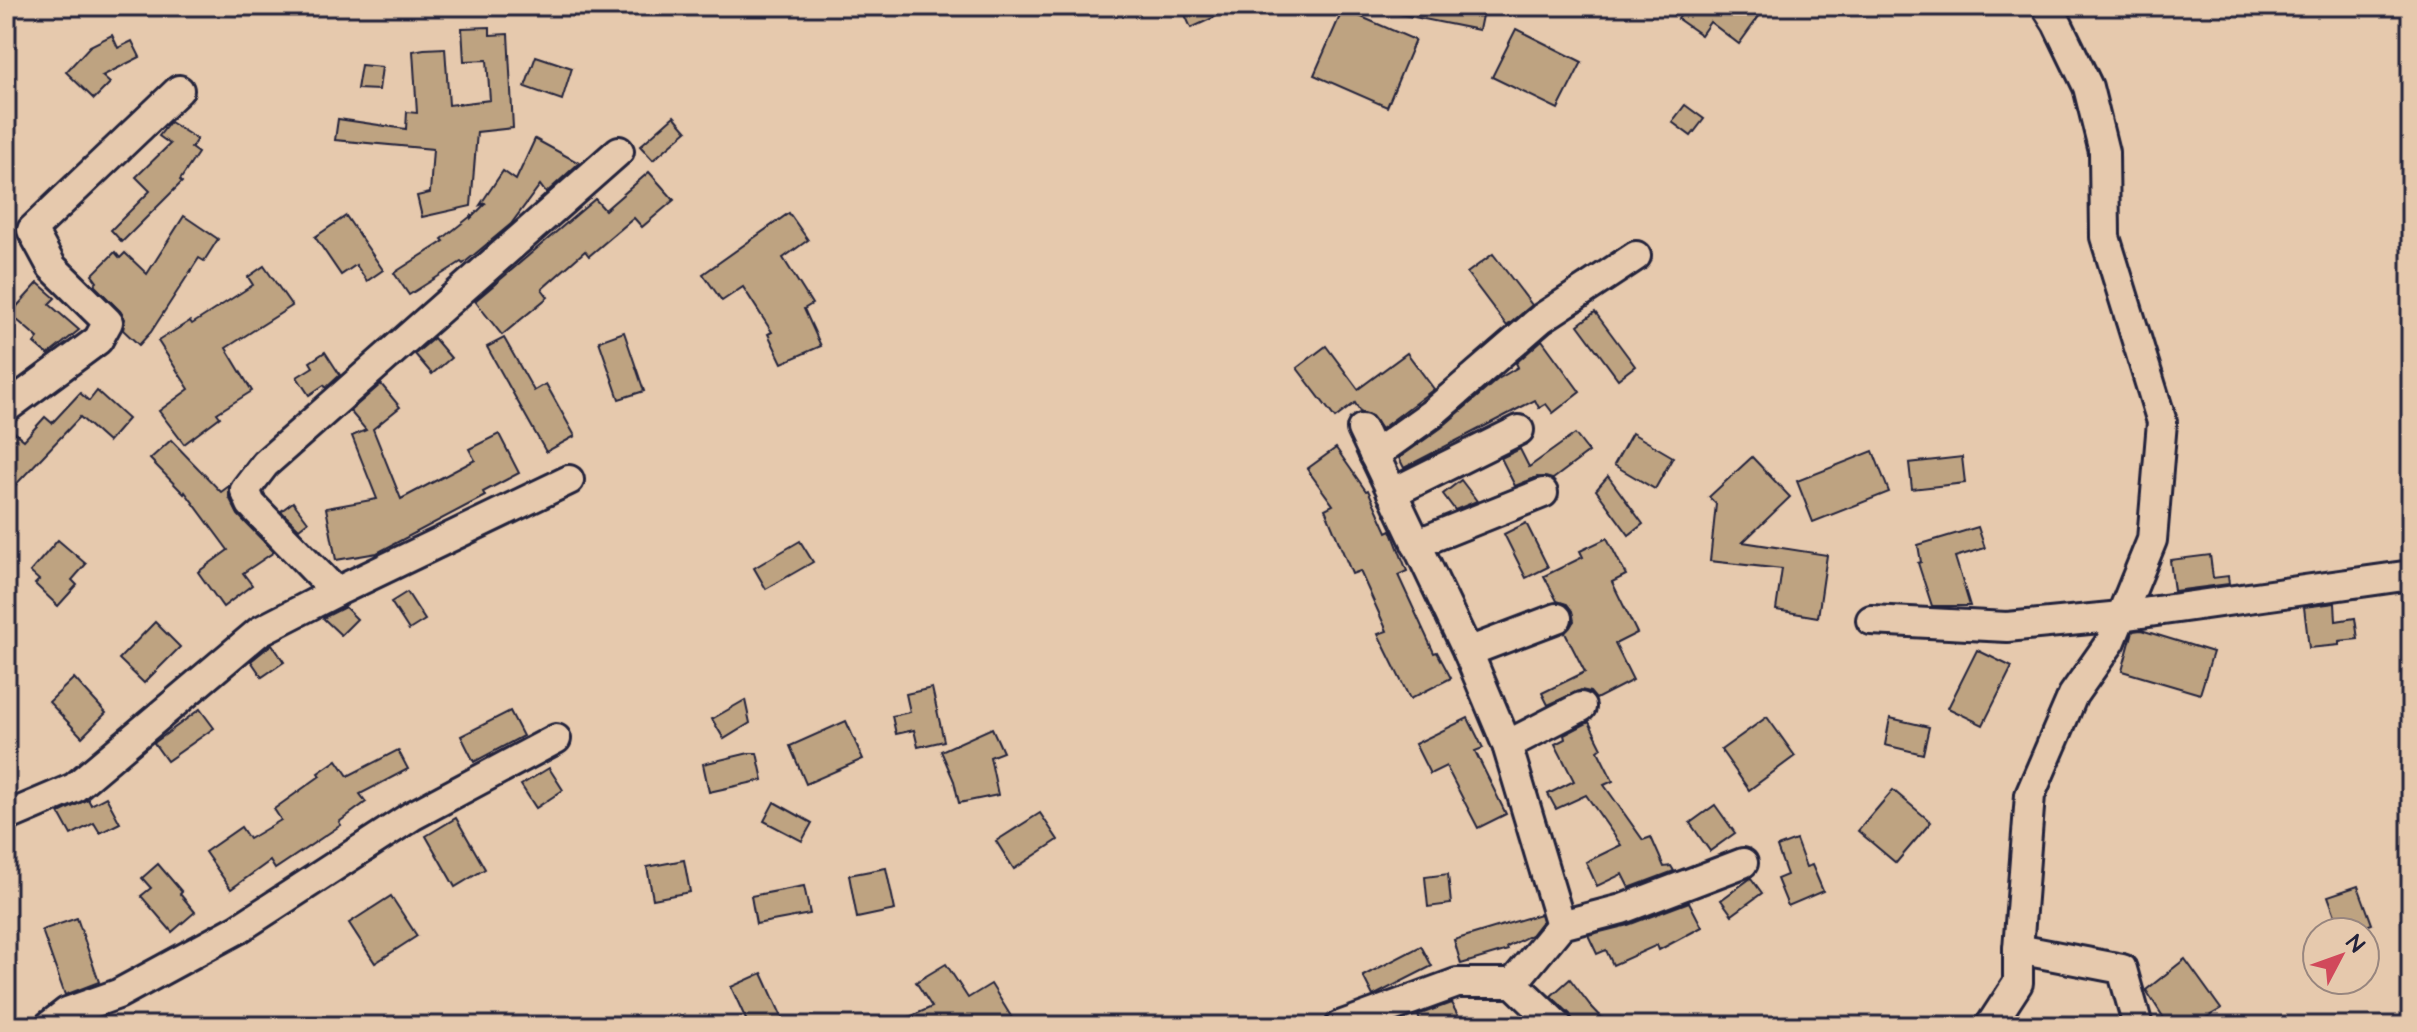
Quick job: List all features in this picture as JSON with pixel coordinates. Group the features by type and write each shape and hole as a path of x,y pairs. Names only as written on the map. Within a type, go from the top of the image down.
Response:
{"street":[{"path":"1990,1026 2018,983 2030,795 2073,695 2111,641 2152,540 2162,422 2105,237 2104,152 2088,87 2046,6"},
{"path":"6,408 98,340 108,322 52,267 32,230 179,90"},
{"path":"336,592 251,504 245,490 265,464 619,151"},
{"path":"1374,455 1430,415 1542,318 1636,256"},
{"path":"1362,429 1468,652 1507,745 1561,925"},
{"path":"1392,493 1519,430"},
{"path":"6,817 74,788 260,631 569,480"},
{"path":"1416,544 1543,493"},
{"path":"1871,620 2007,627 2121,616 2411,575"},
{"path":"1468,652 1557,618"},
{"path":"1507,745 1581,707"},
{"path":"49,1026 67,1012 118,994 238,929 412,816 556,739"},
{"path":"1513,983 1561,925 1622,909 1743,863"},
{"path":"2018,949 2122,969 2138,1026"},
{"path":"1340,1026 1457,983 1513,983 1558,1026"}],"building":[{"path":"1181,6 1239,6 1191,28"},
{"path":"1400,6 1484,6 1479,30 1399,14"},
{"path":"1688,6 1749,6 1760,15 1739,44 1710,22 1701,35 1678,19"},
{"path":"1343,9 1415,40 1387,107 1314,75"},
{"path":"490,27 490,35 508,34 513,128 477,132 471,206 422,217 417,196 430,193 433,149 335,140 338,119 406,129 407,112 417,113 413,51 424,49 445,48 449,105 490,100 487,60 464,61 462,28"},
{"path":"1516,29 1582,62 1558,109 1492,77"},
{"path":"112,35 118,48 132,41 140,57 102,76 110,83 94,99 66,72 90,46"},
{"path":"536,56 572,68 562,100 525,87"},
{"path":"361,65 382,67 379,90 357,89"},
{"path":"1685,105 1704,119 1691,136 1672,122"},
{"path":"674,116 687,131 653,160 640,146"},
{"path":"170,122 197,139 191,148 198,153 180,180 182,182 122,242 111,230 150,191 136,177 170,144 159,136"},
{"path":"535,139 579,163 546,193 540,185 511,224 463,264 461,262 409,295 394,273 444,241 442,239 471,218 486,203 480,205 503,171 516,180"},
{"path":"649,172 674,200 642,227 634,218 589,256 585,251 542,289 548,297 502,335 475,301 595,199 605,210"},
{"path":"789,213 808,240 783,258 812,304 804,309 821,346 782,363 768,334 772,332 743,287 722,301 703,274"},
{"path":"184,216 218,239 204,261 199,258 151,332 139,345 123,330 125,319 94,285 97,282 92,275 115,252 120,258 125,253 147,274"},
{"path":"346,216 383,270 367,281 356,265 341,275 315,237"},
{"path":"1493,254 1532,305 1507,326 1467,273"},
{"path":"264,266 292,306 226,348 252,391 217,413 220,417 184,444 159,411 189,389 158,341 190,321 192,324 253,285 248,277"},
{"path":"38,283 55,298 49,304 79,330 48,355 34,343 38,338 10,314"},
{"path":"1595,312 1635,366 1618,379 1578,325"},
{"path":"624,332 644,391 619,399 599,341"},
{"path":"434,338 451,358 432,374 415,354"},
{"path":"504,338 534,391 546,384 575,436 546,452 487,347"},
{"path":"1542,340 1580,392 1553,413 1546,404 1539,408 1535,400 1404,468 1399,458 1441,428 1498,379 1518,367 1516,363"},
{"path":"1326,346 1358,389 1407,353 1434,389 1381,429 1372,416 1360,412 1355,403 1335,418 1297,368"},
{"path":"325,352 340,375 326,388 324,385 309,395 297,377 313,367 310,362"},
{"path":"381,384 400,407 373,429 401,499 475,460 469,449 499,434 519,473 483,492 485,496 377,553 336,560 326,508 377,499 352,436 366,430 350,411"},
{"path":"97,391 128,419 108,442 80,417 6,495 6,425 24,440 45,417 52,423 80,393 89,401"},
{"path":"1632,433 1673,457 1655,489 1614,465"},
{"path":"1575,434 1589,452 1553,479 1537,477 1515,486 1501,458 1520,449 1529,467"},
{"path":"171,440 221,492 229,486 229,497 238,515 274,552 243,573 252,585 223,607 198,572 228,550 185,492 150,459"},
{"path":"1336,448 1368,490 1387,532 1391,530 1407,571 1398,575 1434,653 1437,652 1451,678 1410,699 1378,634 1387,631 1360,571 1352,574 1325,509 1333,505 1307,469"},
{"path":"1873,451 1889,492 1813,522 1797,481"},
{"path":"1752,457 1790,497 1743,542 1827,555 1818,617 1776,610 1782,569 1710,561 1716,504 1709,497"},
{"path":"1962,457 1965,483 1912,489 1909,463"},
{"path":"1608,476 1643,524 1629,535 1596,490"},
{"path":"1461,480 1477,501 1455,510 1443,494"},
{"path":"293,502 308,522 299,529 281,511"},
{"path":"1526,523 1548,567 1526,578 1504,534"},
{"path":"1978,527 1985,548 1955,557 1970,606 1932,606 1918,563 1921,562 1918,545"},
{"path":"1607,538 1626,575 1612,582 1637,633 1615,644 1633,680 1596,699 1590,692 1581,690 1548,705 1542,693 1585,672 1565,633 1574,621 1572,611 1567,604 1557,601 1544,576 1583,557 1580,551"},
{"path":"58,540 86,564 72,580 77,585 58,606 35,584 39,580 30,572"},
{"path":"800,541 813,562 766,589 754,568"},
{"path":"2210,555 2213,578 2228,576 2229,584 2174,591 2170,560"},
{"path":"407,592 425,620 409,630 391,602"},
{"path":"2335,603 2336,621 2355,618 2358,639 2339,641 2339,645 2309,648 2304,607"},
{"path":"345,607 357,619 341,635 323,618"},
{"path":"155,622 180,647 144,683 119,659"},
{"path":"2141,630 2213,652 2200,694 2122,671 2133,631"},
{"path":"272,644 284,662 262,677 251,661"},
{"path":"1977,650 2012,667 1983,725 1948,708"},
{"path":"74,678 106,713 82,737 49,702"},
{"path":"932,688 944,741 918,747 914,730 896,734 892,716 910,712 906,694"},
{"path":"745,700 750,723 724,739 712,719"},
{"path":"200,709 214,728 167,761 154,743"},
{"path":"510,711 523,736 474,762 461,736"},
{"path":"1767,717 1795,756 1749,790 1721,750"},
{"path":"1468,718 1483,748 1475,751 1506,814 1478,828 1446,766 1430,774 1415,744"},
{"path":"1890,718 1929,727 1923,754 1885,745"},
{"path":"846,721 863,759 806,784 790,746"},
{"path":"1589,722 1602,748 1598,751 1613,781 1604,785 1643,840 1651,837 1664,867 1671,866 1674,871 1629,888 1622,874 1597,886 1586,862 1621,845 1586,795 1556,809 1548,794 1574,781 1555,744 1565,739 1564,735"},
{"path":"992,728 1003,752 990,757 998,795 959,803 954,781 941,751"},
{"path":"398,750 408,769 360,794 366,802 339,822 341,825 275,869 270,861 231,889 205,852 241,827 249,839 281,820 274,809 337,760 348,776"},
{"path":"757,753 763,780 709,792 703,764"},
{"path":"549,768 563,790 536,808 521,785"},
{"path":"1893,790 1931,822 1896,863 1858,831"},
{"path":"106,797 120,823 100,833 94,823 71,835 59,813 88,799 91,805"},
{"path":"774,802 812,823 802,841 764,821"},
{"path":"1715,805 1735,833 1710,851 1690,823"},
{"path":"1040,813 1058,840 1014,869 996,841"},
{"path":"456,818 485,869 455,887 426,836"},
{"path":"1796,840 1806,867 1812,865 1823,891 1788,906 1777,879 1787,875 1777,847"},
{"path":"684,860 690,892 653,899 647,867"},
{"path":"158,864 195,912 172,932 141,896 151,888 142,878"},
{"path":"886,868 895,910 857,918 849,875"},
{"path":"1448,874 1451,904 1428,907 1425,877"},
{"path":"1751,878 1762,893 1732,915 1721,900"},
{"path":"804,886 810,914 756,924 751,896"},
{"path":"2358,886 2369,916 2335,916 2328,896"},
{"path":"391,896 417,936 375,963 349,923"},
{"path":"1689,902 1702,927 1659,950 1657,945 1613,965 1606,950 1597,954 1588,935 1628,925"},
{"path":"1540,914 1542,921 1531,935 1507,947 1508,950 1461,964 1454,940"},
{"path":"77,918 99,982 65,995 42,930"},
{"path":"1421,946 1432,966 1373,996 1363,976"},
{"path":"2185,959 2221,1009 2191,1026 2169,1026 2146,990"},
{"path":"946,964 968,998 991,984 1017,1026 889,1026 932,1007 916,982"},
{"path":"762,973 786,1026 749,1026 731,987"},
{"path":"1570,979 1610,1026 1574,1025 1570,1014 1551,996"},
{"path":"1451,1003 1464,1026 1422,1026 1418,1015"}]}
